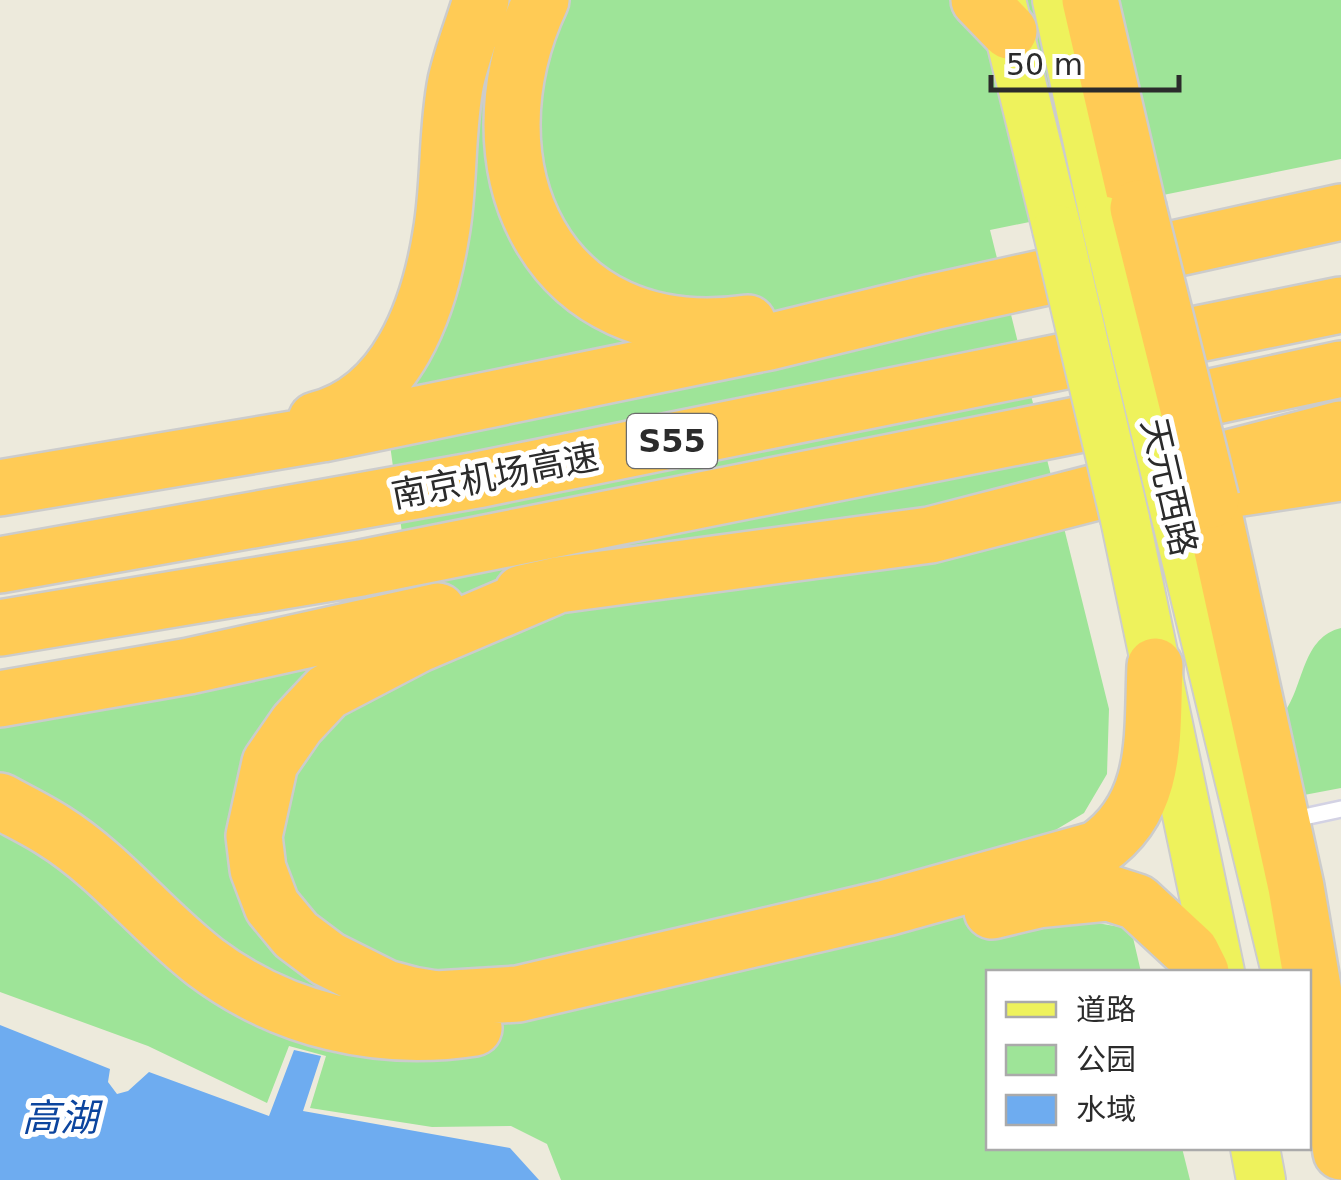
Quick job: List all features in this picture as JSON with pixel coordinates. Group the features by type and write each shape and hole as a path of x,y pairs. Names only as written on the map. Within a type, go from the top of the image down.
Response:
{"highway":[{"path":"100,470 334,415 364,398 397,362 421,308 441,236 456,82 481,0"},
{"path":"541,0 527,30 512,97 514,163 526,206 544,242 569,274 588,288 627,311 692,326 816,313 920,291 973,294"},
{"path":"1090,0 1122,215 1192,505 1282,822 1308,970"},
{"path":"0,488 322,434 769,342 1341,212"},
{"name":"南京机场高速","path":"0,565 477,480 1341,305"},
{"name":"南京机场高速","path":"0,628 361,568 1132,414 1341,368"},
{"path":"930,535 1341,428"},
{"path":"0,699 189,666 558,585 930,535 1341,473"},
{"path":"558,585 418,644 327,692 297,724 270,763 254,836 258,869 272,906 296,936 328,959 386,988 424,997 476,999 518,994 886,908 1097,849 1118,834 1145,790 1155,666"},
{"path":"0,801 56,832 206,962 268,1002 351,1028 436,1034 534,1018 1038,900 1109,894 1137,902 1191,952 1200,970"},
{"path":"1311,984 1341,1152"}],"main road":[{"path":"1057,0 1122,215"},
{"name":"天元西路","path":"996,10 1056,229 1125,519 1220,970"},
{"name":"天元西路","path":"1192,505 1286,970"},
{"path":"1311,1076 1337,1180"},
{"path":"1255,1150 1261,1180"}],"lane":[{"path":"1282,822 1341,809"}],"green space":[{"path":"489,0 1341,0 1341,159 990,230 1109,709 1107,774 1084,813 1042,838 1064,917 1131,929 1141,970 986,970 986,1150 1182,1150 1190,1180 561,1180 547,1144 511,1126 432,1127 310,1108 326,1056 289,1046 267,1103 148,1046 0,992 0,707 415,629 383,393"},
{"path":"1341,628 1341,788 1304,795 1286,710 1312,651 1328,633"}],"water":[{"name":"高湖","path":"0,1025 110,1069 108,1082 117,1094 128,1091 149,1072 269,1116 294,1050 321,1056 303,1111 510,1148 539,1180 0,1180"}]}
